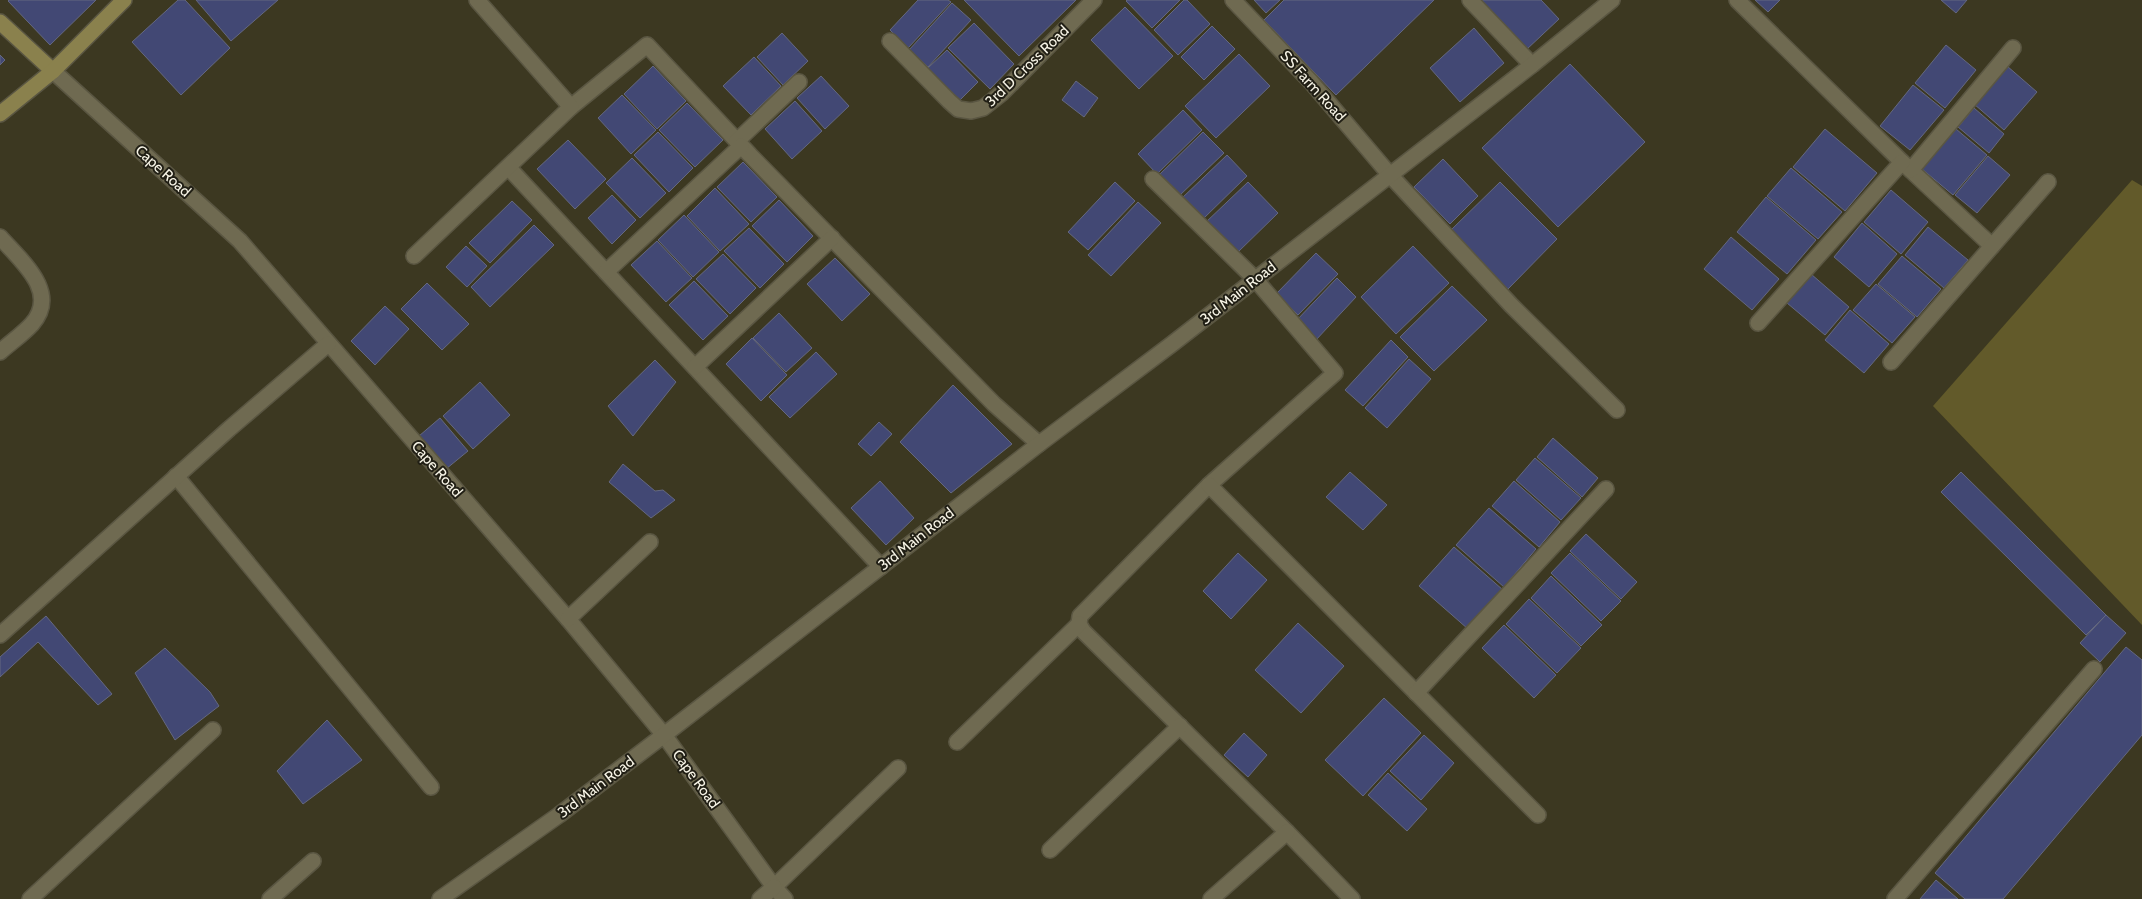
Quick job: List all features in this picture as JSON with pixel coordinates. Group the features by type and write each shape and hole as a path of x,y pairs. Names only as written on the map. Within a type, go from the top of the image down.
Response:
{"street":[{"path":"0,114 53,71 124,0"},
{"path":"477,0 571,108"},
{"name":"3rd D Cross Road","path":"890,41 958,109 971,111 983,108 1002,93 1094,0"},
{"name":"SS Farm Road","path":"1233,0 1311,82 1390,175 1511,305 1617,410"},
{"path":"1470,0 1532,65"},
{"name":"3rd Main Road","path":"440,899 559,815 664,735 1532,65 1612,0"},
{"path":"1738,0 1906,166 1992,246"},
{"path":"0,22 53,71"},
{"path":"414,256 571,108 647,45 739,144 994,404 1039,444"},
{"path":"1758,323 1906,166 2013,48"},
{"name":"Cape Road","path":"53,71 240,241 568,619 664,735 774,887 785,899"},
{"path":"606,272 739,144 799,82"},
{"path":"508,167 881,566"},
{"path":"1153,179 1255,279 1335,373 1209,485 1080,616 1079,624 1083,631 1287,832 1352,899"},
{"path":"1891,362 2048,182"},
{"path":"0,237 36,280 43,293 39,313 32,324 0,352"},
{"path":"695,367 832,238"},
{"path":"0,635 176,476 328,344"},
{"path":"176,476 432,787"},
{"path":"1209,485 1538,815"},
{"path":"1416,693 1606,489"},
{"path":"568,619 650,542"},
{"path":"957,742 1079,624"},
{"path":"1895,899 2094,668"},
{"path":"1050,850 1180,726"},
{"path":"30,899 213,730"},
{"path":"760,899 898,768"},
{"path":"1212,899 1287,832"},
{"path":"270,899 313,861"}],"shaded area":[{"path":"2132,180 2142,186 2142,625 1933,406"}],"building":[{"path":"9,0 96,0 50,45"},
{"path":"178,0 185,0 230,48 181,95 132,42"},
{"path":"196,0 278,0 231,41"},
{"path":"918,0 948,0 951,2 908,48 890,30"},
{"path":"964,0 1076,0 1019,56"},
{"path":"1127,0 1180,0 1152,28"},
{"path":"1184,0 1187,0 1210,24 1178,55 1154,30"},
{"path":"1254,0 1280,0 1266,13"},
{"path":"1284,0 1434,0 1336,95 1264,20"},
{"path":"1479,0 1541,0 1559,19 1526,50"},
{"path":"1755,0 1780,0 1768,12"},
{"path":"1941,0 1967,0 1956,13"},
{"path":"952,3 971,20 928,67 909,50"},
{"path":"1125,7 1173,56 1139,89 1091,40"},
{"path":"974,23 1014,64 990,89 948,48"},
{"path":"1212,26 1235,49 1204,80 1181,57"},
{"path":"1474,28 1504,63 1460,102 1430,68"},
{"path":"782,33 808,61 783,85 757,57"},
{"path":"1946,45 1976,70 1945,108 1915,83"},
{"path":"947,50 978,82 960,100 928,68"},
{"path":"1239,54 1270,86 1216,138 1185,106"},
{"path":"0,55 5,60 0,65"},
{"path":"754,57 781,86 751,115 723,86"},
{"path":"1570,64 1645,142 1558,227 1482,148"},
{"path":"653,66 686,101 657,129 624,94"},
{"path":"2007,66 2037,92 2004,130 1974,104"},
{"path":"821,76 849,106 825,129 797,98"},
{"path":"1076,81 1098,98 1084,117 1062,100"},
{"path":"1913,85 1944,110 1910,150 1880,126"},
{"path":"622,95 656,130 631,154 598,118"},
{"path":"795,101 822,131 792,159 765,129"},
{"path":"687,103 723,140 695,167 659,130"},
{"path":"1974,108 2004,134 1989,153 1958,127"},
{"path":"1183,110 1202,130 1157,174 1138,154"},
{"path":"1825,129 1877,173 1845,211 1793,167"},
{"path":"1956,129 1987,155 1953,195 1922,169"},
{"path":"658,132 693,168 669,192 634,155"},
{"path":"1203,132 1224,153 1179,196 1159,175"},
{"path":"568,140 606,179 575,209 537,169"},
{"path":"1227,155 1247,176 1202,220 1181,199"},
{"path":"1988,156 2010,175 1977,213 1955,195"},
{"path":"632,158 666,193 640,218 606,183"},
{"path":"1443,159 1478,196 1450,224 1414,187"},
{"path":"743,162 777,197 751,222 717,187"},
{"path":"1791,168 1842,212 1818,239 1767,196"},
{"path":"1115,182 1135,201 1088,250 1068,232"},
{"path":"1248,182 1278,213 1236,254 1205,223"},
{"path":"1500,182 1557,239 1508,289 1450,231"},
{"path":"715,188 749,224 720,251 687,216"},
{"path":"1891,190 1928,222 1901,254 1864,222"},
{"path":"612,195 636,220 612,244 588,218"},
{"path":"1766,197 1816,240 1787,274 1737,232"},
{"path":"779,200 813,236 787,262 752,226"},
{"path":"512,201 532,220 490,263 469,243"},
{"path":"1138,202 1161,223 1111,276 1088,255"},
{"path":"684,215 719,252 693,277 658,240"},
{"path":"1862,223 1897,254 1869,287 1834,257"},
{"path":"534,225 554,245 490,307 471,287"},
{"path":"1928,227 1968,260 1944,288 1905,255"},
{"path":"749,228 784,264 760,288 724,251"},
{"path":"1731,237 1779,279 1752,310 1704,269"},
{"path":"657,241 692,278 666,302 631,265"},
{"path":"466,246 487,266 467,287 446,267"},
{"path":"1413,246 1449,283 1396,334 1361,297"},
{"path":"1316,253 1338,274 1298,315 1276,294"},
{"path":"723,254 756,288 730,314 696,279"},
{"path":"1902,256 1941,289 1917,317 1878,284"},
{"path":"835,258 870,294 842,321 807,284"},
{"path":"1811,274 1849,307 1825,335 1787,303"},
{"path":"1337,278 1356,297 1315,341 1295,322"},
{"path":"694,281 728,316 703,340 669,305"},
{"path":"427,283 469,324 442,350 401,309"},
{"path":"1876,284 1915,317 1892,343 1853,310"},
{"path":"1452,286 1487,320 1434,371 1400,337"},
{"path":"385,306 409,329 375,365 351,341"},
{"path":"1850,310 1889,344 1864,373 1825,340"},
{"path":"779,313 812,348 786,372 753,338"},
{"path":"752,338 787,375 761,401 726,364"},
{"path":"1391,340 1408,357 1363,406 1345,390"},
{"path":"816,352 837,374 790,418 769,397"},
{"path":"1409,359 1431,379 1387,428 1365,408"},
{"path":"655,360 676,382 633,436 608,406"},
{"path":"480,382 510,415 473,449 443,416"},
{"path":"953,385 1012,444 951,493 900,442"},
{"path":"440,418 468,451 446,469 419,436"},
{"path":"879,422 892,434 871,456 858,444"},
{"path":"1553,438 1598,478 1582,497 1537,457"},
{"path":"1535,458 1581,498 1561,520 1516,480"},
{"path":"623,464 655,491 663,490 675,500 651,518 609,482"},
{"path":"1350,472 1387,505 1363,530 1326,497"},
{"path":"1961,472 2106,615 2086,635 1941,492"},
{"path":"880,481 914,518 886,545 851,508"},
{"path":"1514,481 1560,522 1539,547 1492,506"},
{"path":"1489,508 1536,549 1504,587 1456,545"},
{"path":"1586,534 1637,582 1621,599 1570,551"},
{"path":"1454,547 1503,590 1468,629 1419,586"},
{"path":"1238,553 1267,580 1231,619 1203,591"},
{"path":"1570,553 1621,601 1601,621 1551,573"},
{"path":"1551,576 1602,625 1581,646 1531,598"},
{"path":"1529,599 1581,648 1557,673 1506,624"},
{"path":"2106,615 2126,633 2100,662 2080,643"},
{"path":"46,616 112,694 98,705 38,642 0,677 0,657"},
{"path":"1298,623 1344,666 1301,713 1255,670"},
{"path":"1504,625 1556,675 1534,698 1482,648"},
{"path":"2126,647 2142,660 2142,735 2003,899 1965,899 1935,873"},
{"path":"165,648 210,692 219,706 175,740 135,673"},
{"path":"1384,698 1421,733 1363,796 1325,760"},
{"path":"327,720 362,760 303,804 277,771"},
{"path":"1244,733 1267,755 1248,777 1224,755"},
{"path":"1424,735 1454,763 1421,800 1390,771"},
{"path":"1388,773 1427,809 1407,831 1368,795"},
{"path":"1936,880 1958,899 1920,899"}]}
